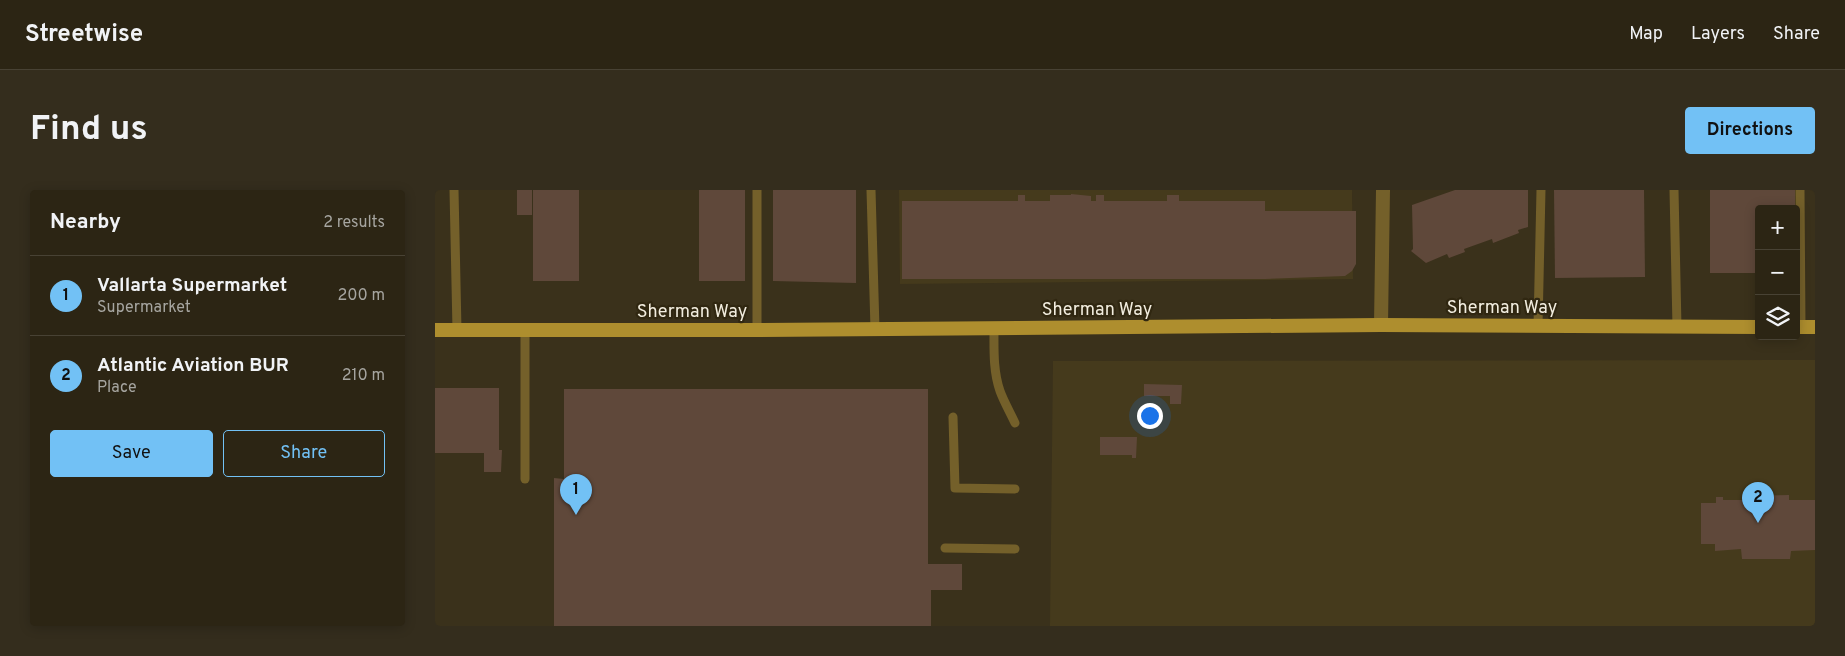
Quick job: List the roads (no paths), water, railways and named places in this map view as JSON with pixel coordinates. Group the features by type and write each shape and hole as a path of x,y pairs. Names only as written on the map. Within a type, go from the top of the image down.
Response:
{"main road":[{"name":"Sherman Way","path":"435,330 757,330 1381,325 1755,327"}],"street":[{"path":"1381,325 1383,190"}],"lane":[{"path":"454,190 457,330"},
{"path":"757,190 757,330"},
{"path":"871,190 875,329"},
{"path":"1538,326 1541,190"},
{"path":"1674,190 1677,327"},
{"path":"1800,190 1804,327"},
{"path":"994,328 994,365 1000,391 1015,423"},
{"path":"525,330 525,479"},
{"path":"953,417 955,488 1015,489"},
{"path":"945,548 1015,549"}],"place":[{"name":"Vallarta Supermarket","path":"576,515"},
{"name":"Atlantic Aviation BUR","path":"1758,523"}]}
